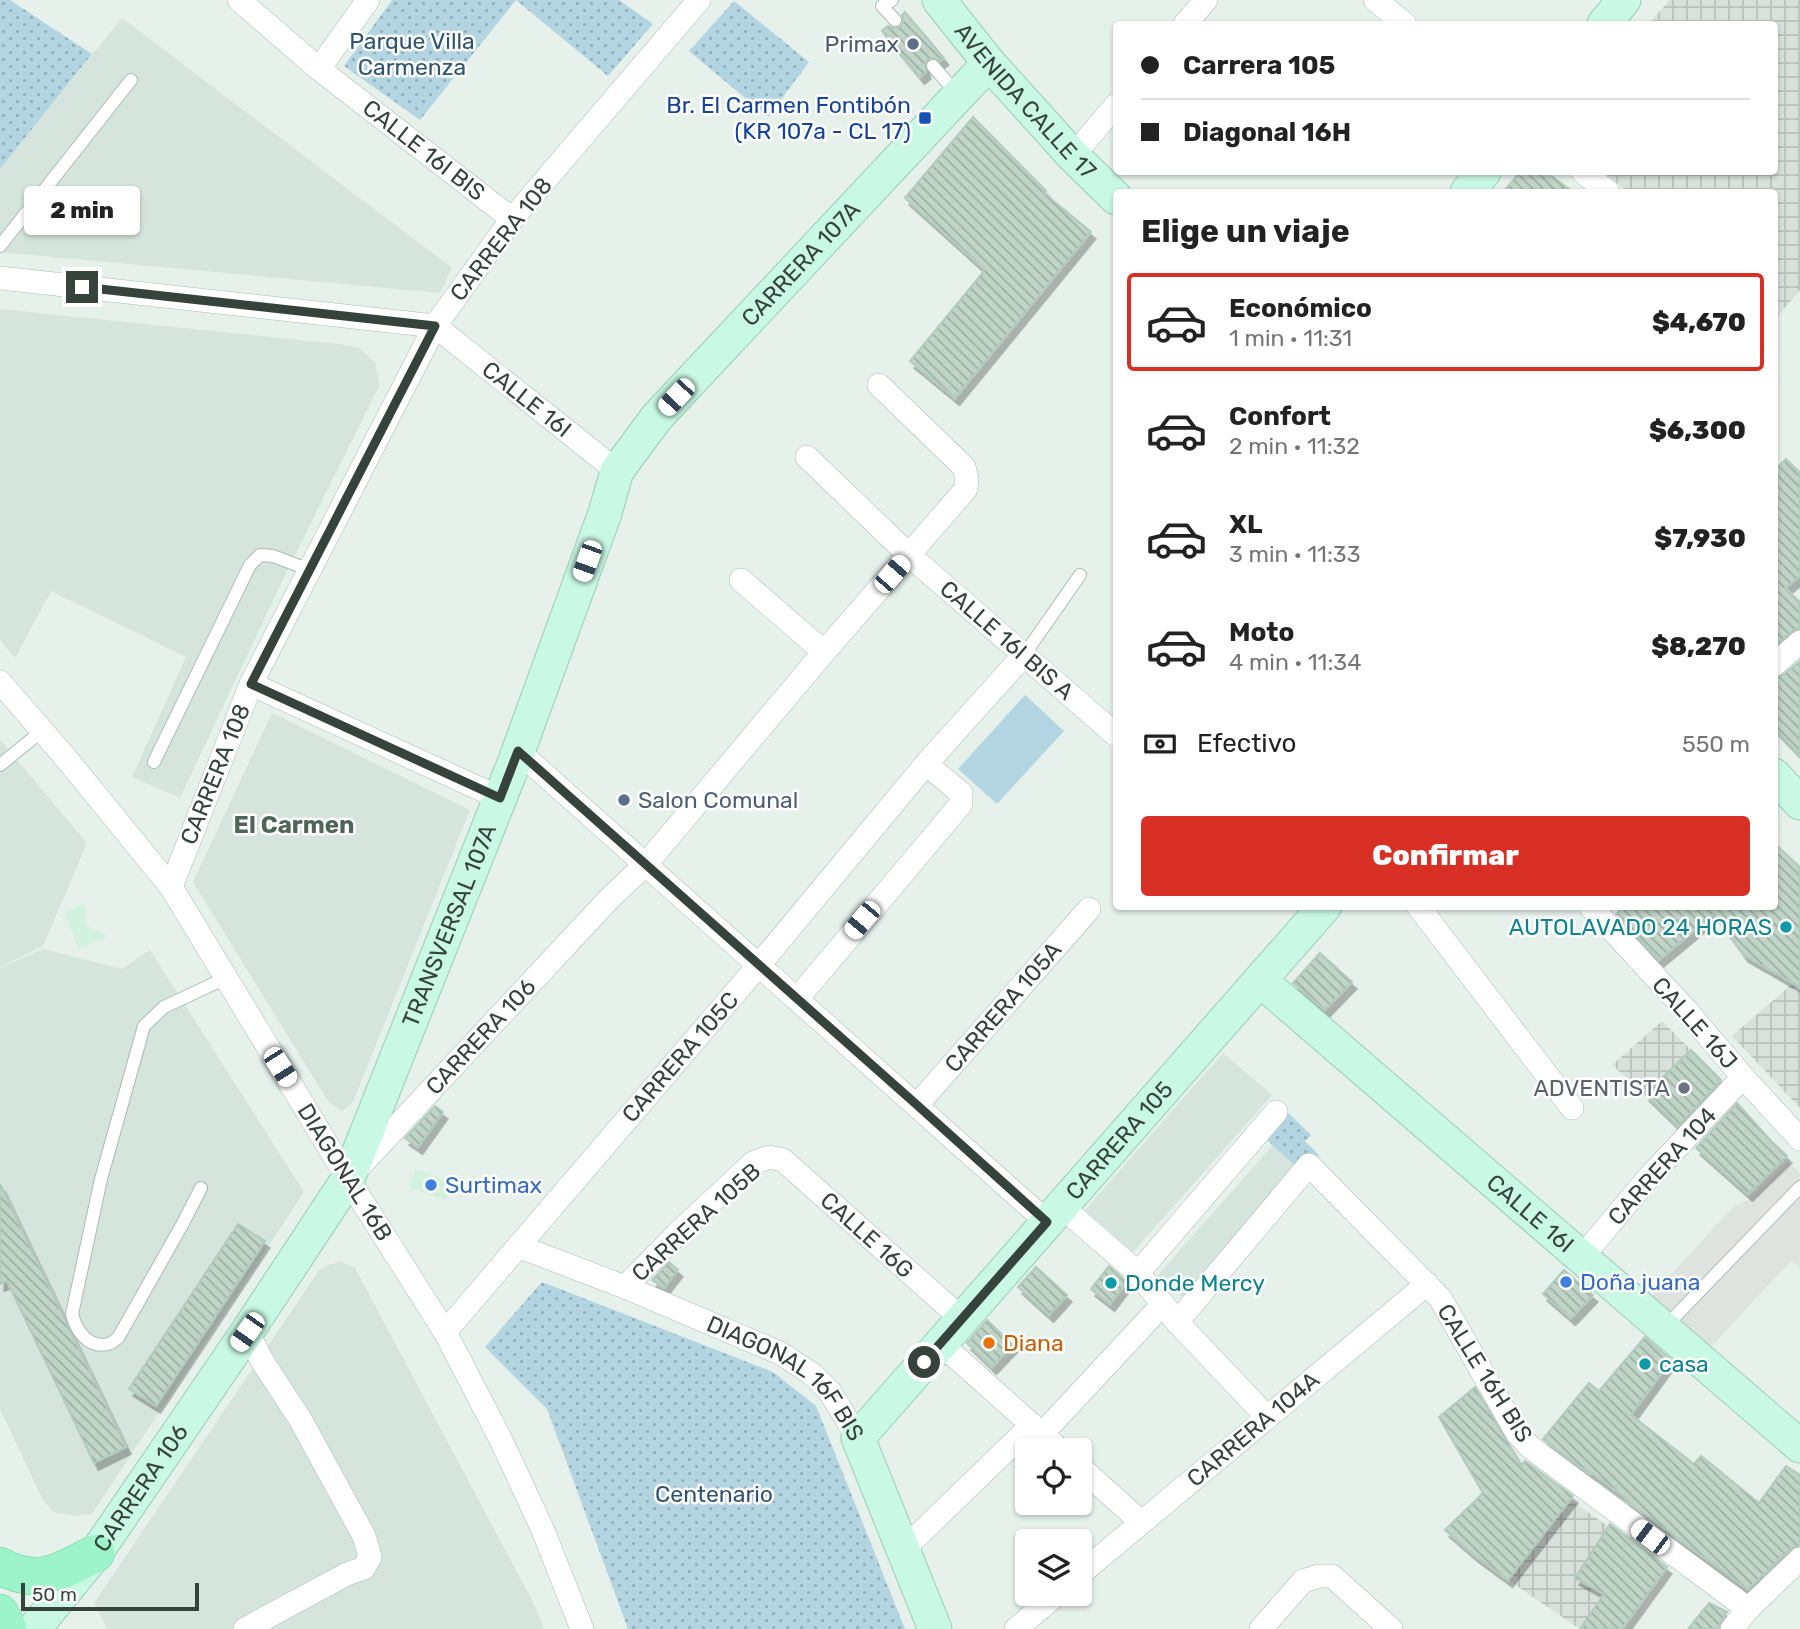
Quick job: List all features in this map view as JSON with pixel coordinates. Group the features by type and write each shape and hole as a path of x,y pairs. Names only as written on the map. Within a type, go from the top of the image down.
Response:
{"main road":[{"path":"0,1566 20,1576 38,1576 60,1572 96,1553"},
{"path":"0,1613 8,1629"}],"street":[{"name":"CALLE 16I BIS","path":"239,0 319,69 512,219"},
{"path":"319,69 368,0"},
{"name":"CARRERA 108","path":"171,887 251,684 435,326 512,219 699,0"},
{"name":"AVENIDA CALLE 17","path":"939,0 989,63 1073,156 1113,195"},
{"path":"1188,21 1206,0"},
{"path":"1374,0 1401,21"},
{"path":"1606,21 1624,0"},
{"name":"CARRERA 107A","path":"617,471 657,417 989,63"},
{"path":"1073,156 1113,109"},
{"path":"1470,189 1481,175"},
{"path":"1587,175 1604,189"},
{"path":"0,278 435,326"},
{"name":"CALLE 16I","path":"435,326 617,471"},
{"name":"CARRERA 106","path":"34,1629 96,1553 348,1179 609,899 646,864 824,652 966,489 964,467 879,385"},
{"name":"CALLE 16I BIS A","path":"807,457 909,555 1113,732"},
{"name":"TRANSVERSAL 107A","path":"348,1179 518,751 605,513 617,471"},
{"path":"741,580 824,652"},
{"path":"1778,661 1800,642"},
{"name":"CARRERA 105C","path":"445,1332 759,965 926,764 1024,655"},
{"name":"DIAGONAL 16B","path":"0,682 171,887 348,1179 445,1332 507,1452 542,1528 582,1629"},
{"path":"251,684 500,798"},
{"path":"518,751 917,1105 1054,1214 1138,1273 1178,1322 1268,1417"},
{"path":"796,999 961,804 961,793 926,764"},
{"path":"1778,779 1800,803"},
{"name":"CARRERA 105A","path":"917,1105 1089,909"},
{"name":"CARRERA 105","path":"858,1438 1318,910"},
{"path":"1421,910 1572,1108"},
{"name":"CALLE 16J","path":"1594,910 1800,1139"},
{"name":"CALLE 16I","path":"1260,980 1800,1446"},
{"name":"CARRERA 104","path":"1582,1257 1650,1176 1743,1077"},
{"path":"1138,1273 1276,1112"},
{"name":"CARRERA 105B","path":"625,1287 753,1163 769,1157"},
{"name":"CALLE 16G","path":"769,1157 783,1160 951,1331 1046,1438"},
{"name":"CALLE 16H BIS","path":"1178,1322 1309,1165 1440,1298 1517,1433 1530,1447 1748,1609"},
{"name":"DIAGONAL 16F BIS","path":"518,1246 625,1287 780,1353 812,1374 830,1392 858,1438 935,1629"},
{"name":"CARRERA 104A","path":"1092,1564 1427,1284"},
{"path":"903,1550 1037,1430 1163,1304"},
{"path":"245,1629 347,1574 364,1568 370,1557 364,1536 300,1419 264,1364 247,1332"},
{"path":"1092,1478 1141,1522"},
{"path":"1732,1629 1748,1609 1800,1559"},
{"path":"1261,1629 1303,1580 1319,1576 1332,1576 1391,1629"},
{"path":"1016,1629 1042,1606"}],"lane":[{"path":"892,0 883,6 895,20"},
{"path":"933,66 959,96"},
{"path":"0,246 131,80"},
{"path":"154,762 250,565 260,555 273,556 310,570"},
{"path":"1024,655 1080,575"},
{"path":"0,765 42,731"},
{"path":"201,1188 118,1338 106,1345 89,1342 76,1327 72,1314 101,1180 144,1026 164,1007 226,978"},
{"path":"1664,1328 1800,1187"}],"shaded area":[{"path":"1670,0 1800,0 1800,290 1778,316 1778,189 1624,189 1607,175 1778,175 1778,21 1651,21"},
{"path":"122,18 452,268 440,293 0,252 0,169"},
{"path":"0,309 338,344 359,348 375,362 379,386 287,571 180,798 132,777 186,657 51,591 15,658 0,640"},
{"path":"272,713 470,810 353,1102 342,1112 328,1101 193,882"},
{"path":"0,740 87,843 43,946 0,967"},
{"path":"84,903 87,926 107,936 79,949 64,913"},
{"path":"43,949 122,969 150,950 304,1192 92,1514 75,1516 53,1512 42,1498 0,1409 0,968"},
{"path":"1792,984 1800,992 1800,1108 1732,1036"},
{"path":"1662,1021 1691,1050 1645,1094 1612,1065"},
{"path":"1223,1053 1272,1095 1133,1252 1085,1210"},
{"path":"1273,1145 1300,1170 1185,1300 1157,1276"},
{"path":"1788,1162 1800,1173 1800,1267 1791,1261 1709,1349 1652,1295 1734,1206 1750,1199"},
{"name":"Surtimax","path":"416,1169 453,1183 446,1200 409,1187"},
{"path":"339,1261 355,1268 535,1606 544,1629 107,1629 94,1603 320,1269"},
{"path":"1570,1500 1608,1526 1575,1578 1604,1594 1580,1629 1508,1580"}],"green space":[{"path":"0,0 10,0 92,54 0,169"},
{"name":"Parque Villa Carmenza","path":"392,0 516,0 420,120 344,66"},
{"name":"Parque Villa Carmenza","path":"516,0 619,0 653,24 608,76"},
{"path":"734,1 809,62 768,117 689,51"},
{"path":"1025,695 1064,731 997,804 958,769"},
{"path":"1282,1107 1311,1135 1305,1141 1319,1155 1300,1170 1259,1133"},
{"name":"Centenario","path":"542,1282 773,1372 816,1406 905,1629 628,1629 547,1409 485,1347"}],"building":[{"name":"Primax","path":"905,12 944,58 940,61 935,58 928,59 925,64 926,72 920,77 882,31 888,26 900,27"},
{"path":"973,117 1046,191 1044,193 1091,232 955,398 910,361 985,270 905,198"},
{"path":"1517,175 1550,175 1569,189 1506,189"},
{"path":"1786,459 1800,473 1800,576 1785,588 1800,602 1800,628 1778,643 1778,467"},
{"path":"1800,661 1800,755 1778,732 1778,677"},
{"path":"1778,847 1800,867 1800,987 1744,955 1714,914 1659,960 1616,914 1620,910 1778,910"},
{"path":"1320,953 1352,982 1325,1010 1293,983"},
{"name":"ADVENTISTA","path":"1691,1050 1721,1080 1678,1126 1645,1094"},
{"path":"1737,1103 1787,1156 1748,1194 1696,1148"},
{"path":"435,1106 443,1112 418,1147 405,1138"},
{"path":"0,1184 126,1447 94,1463 7,1281 0,1284"},
{"path":"238,1224 265,1241 156,1406 129,1389"},
{"path":"669,1262 678,1270 664,1288 652,1280"},
{"name":"Donde Mercy","path":"1109,1266 1127,1282 1110,1304 1091,1289"},
{"path":"1036,1267 1067,1295 1049,1315 1018,1287"},
{"name":"Doña juana","path":"1564,1270 1593,1295 1571,1318 1543,1294"},
{"name":"Diana","path":"987,1320 1013,1345 992,1367 967,1343"},
{"path":"1645,1337 1671,1360 1631,1415 1694,1464 1701,1456 1759,1503 1786,1466 1800,1475 1800,1545 1790,1549 1748,1589 1543,1439 1589,1383 1599,1391"},
{"path":"1475,1387 1521,1465 1525,1461 1573,1496 1508,1580 1445,1530 1483,1493 1439,1417"},
{"path":"1610,1524 1667,1567 1622,1629 1580,1629 1604,1594 1575,1578"},
{"path":"1709,1603 1727,1612 1718,1629 1688,1629"}],"place":[{"name":"Primax","path":"913,44"},
{"name":"Br. El Carmen Fontibón (KR 107a - CL 17)","path":"925,118"},
{"name":"Salon Comunal","path":"624,800"},
{"name":"AUTOLAVADO 24 HORAS","path":"1786,927"},
{"name":"ADVENTISTA","path":"1684,1088"},
{"name":"Surtimax","path":"431,1185"},
{"name":"Doña juana","path":"1566,1282"},
{"name":"Donde Mercy","path":"1111,1283"},
{"name":"Diana","path":"989,1343"},
{"name":"casa","path":"1645,1364"}],"district":[{"name":"El Carmen","path":"294,825"}],"route":[{"path":"82,287 435,326 251,684 500,798 518,751 1047,1222 924,1362"}]}
